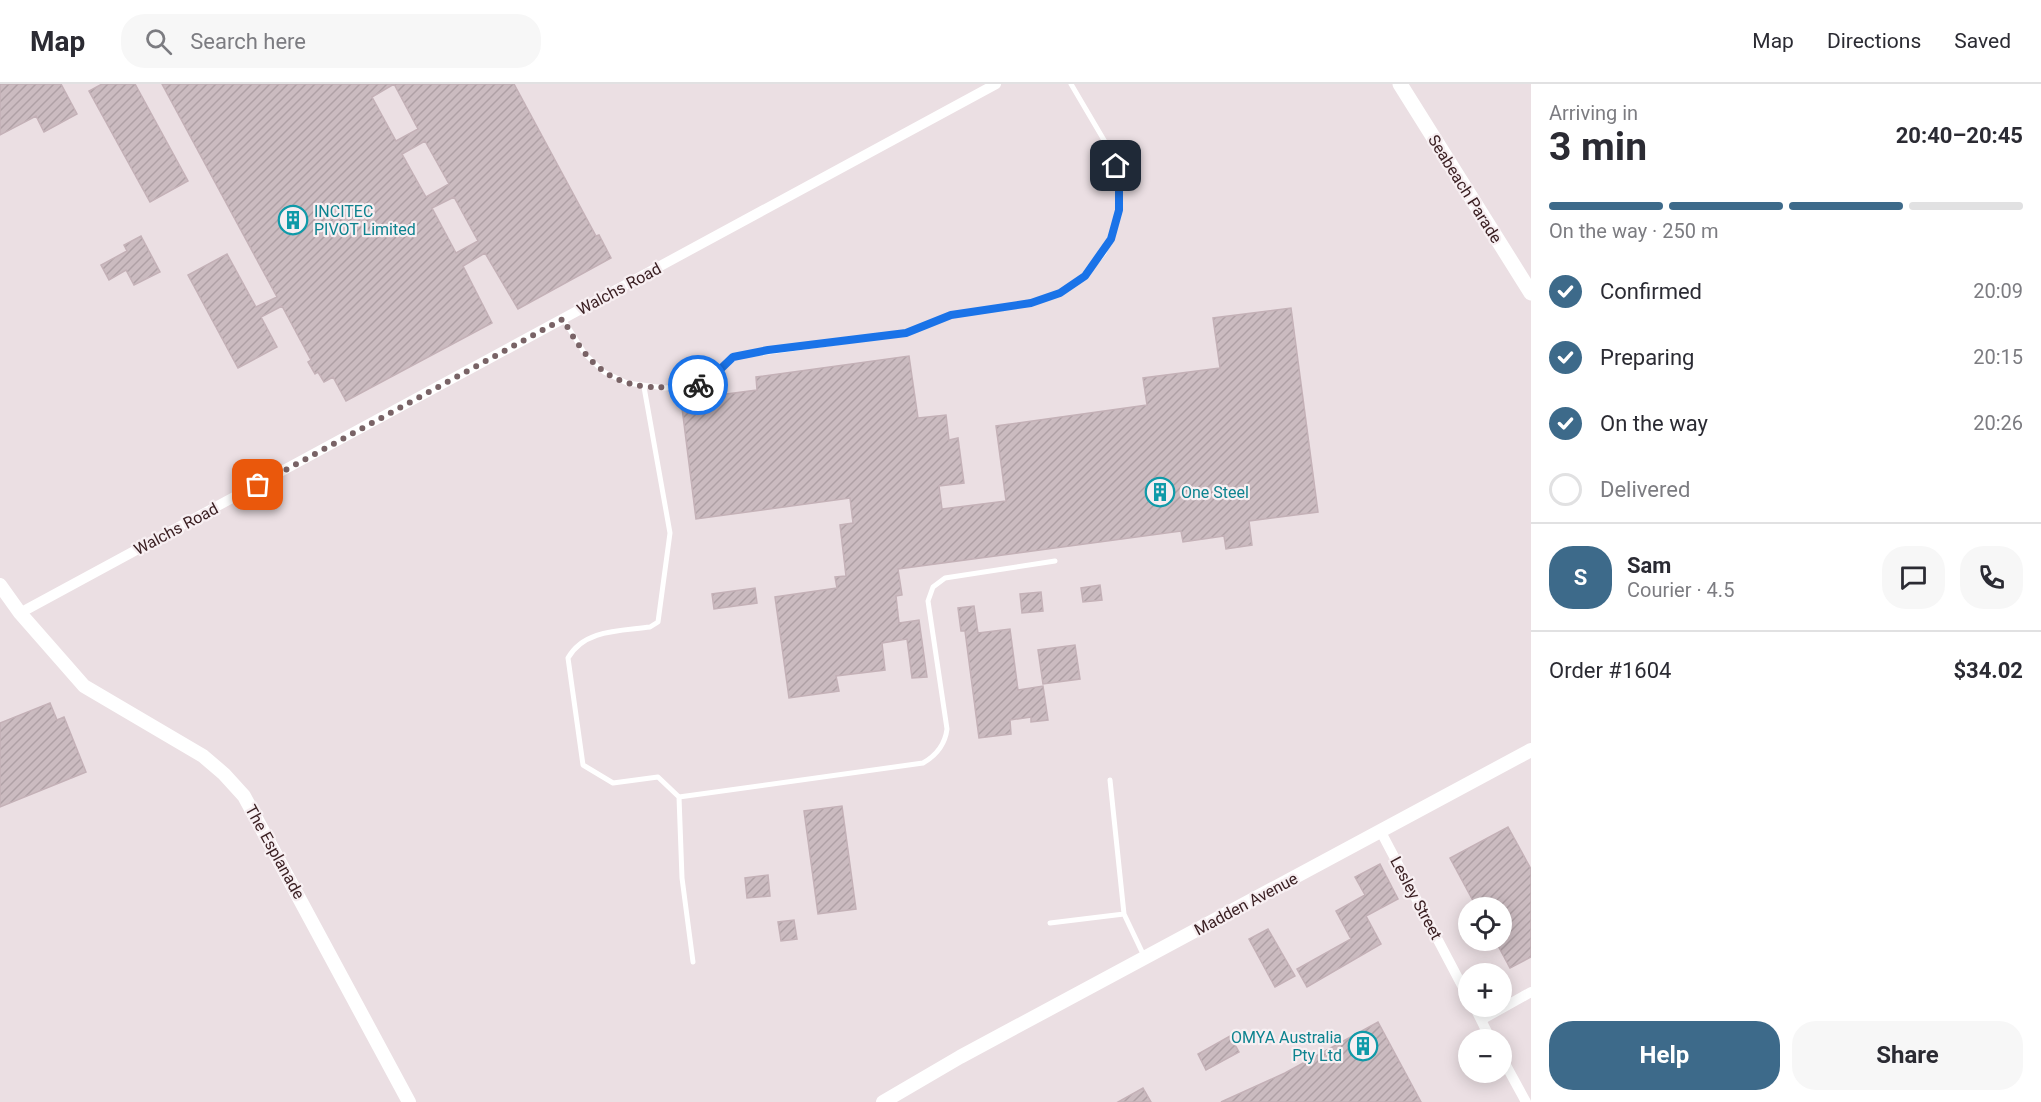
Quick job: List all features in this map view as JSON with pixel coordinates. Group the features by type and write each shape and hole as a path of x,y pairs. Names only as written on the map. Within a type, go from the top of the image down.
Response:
{"main road":[{"name":"Seabeach Parade","path":"1400,84 1531,293"}],"street":[{"name":"Walchs Road","path":"20,613 996,84"},
{"name":"The Esplanade","path":"0,585 20,613 84,686 202,756 224,774 244,796 409,1102"},
{"name":"Madden Avenue","path":"883,1102 960,1057 1531,750"},
{"name":"Lesley Street","path":"1381,832 1458,978"},
{"path":"1481,1020 1531,992"},
{"path":"1480,1017 1486,1029"},
{"path":"1512,1076 1526,1102"}],"lane":[{"path":"563,319 577,344 594,364 615,378 644,387 665,388 705,384 733,357 768,350 906,333 951,315 1046,299 1073,285 1095,265 1111,239 1116,225 1120,195 1118,173 1111,152 1071,84"},
{"path":"644,387 670,533 658,621 650,627 592,636 574,646 568,658 583,765 613,783 658,777 679,797 682,878 693,962"},
{"path":"679,797 922,763 929,759 944,743 947,729 928,601 933,587 945,578 1055,561"},
{"path":"1110,780 1124,914 1144,958"},
{"path":"1050,923 1124,914"}],"building":[{"path":"0,84 61,84 77,114 44,132 36,116 0,135"},
{"path":"102,84 135,84 188,181 150,202 89,91"},
{"path":"162,84 394,84 514,84 596,236 599,235 611,258 518,309 485,253 463,266 492,323 346,401 333,377 324,382 318,372 315,374 308,362 311,360 282,306 261,317 277,347 238,368 188,275 227,254 256,307 277,297","holes":["394,84 418,129 396,141 372,97","425,141 449,184 426,197 402,154","454,197 478,241 456,253 432,208"]},
{"path":"141,236 160,272 134,285 126,270 109,280 101,265 127,251 124,245"},
{"name":"One Steel","path":"1291,308 1318,512 1249,521 1252,545 1226,549 1224,536 1183,542 1181,531 898,569 902,595 896,596 899,623 919,620 927,677 912,678 907,639 882,643 885,670 836,676 839,691 789,698 775,597 837,588 835,577 846,576 840,525 853,523 850,498 696,519 681,400 757,390 756,377 909,356 918,418 946,415 949,440 958,438 964,483 939,486 942,509 1006,501 996,426 1147,405 1143,378 1220,368 1213,318"},
{"path":"1100,585 1102,600 1083,602 1081,588"},
{"path":"755,588 757,603 714,609 712,594"},
{"path":"1041,592 1043,611 1022,613 1020,594"},
{"path":"974,606 978,633 1010,629 1018,690 1043,686 1048,720 1031,722 1031,717 1010,720 1011,734 979,738 965,631 961,631 958,608"},
{"path":"1075,645 1080,679 1043,684 1038,650"},
{"path":"50,703 57,720 64,717 86,772 0,807 0,723"},
{"path":"842,806 856,909 818,914 804,811"},
{"path":"1508,827 1531,869 1531,957 1512,967 1512,963 1507,963 1501,951 1512,951 1512,897 1471,897 1450,858"},
{"path":"1380,864 1398,899 1366,916 1381,944 1307,987 1297,969 1351,939 1336,911 1365,895 1355,877"},
{"path":"768,875 770,896 747,898 745,878"},
{"path":"794,920 797,939 781,941 778,922"},
{"path":"1268,929 1295,976 1275,987 1249,939"},
{"name":"OMYA Australia Pty Ltd","path":"1378,1022 1421,1102 1221,1102 1285,1073"},
{"path":"1230,1036 1239,1052 1206,1070 1198,1054"},
{"path":"1143,1088 1151,1102 1118,1102"}],"way so far":[{"path":"258,485 563,319 585,354 594,364 615,378 639,387 665,388 698,385"}],"place":[{"name":"INCITEC PIVOT Limited","path":"293,220"},
{"name":"One Steel","path":"1160,492"},
{"name":"OMYA Australia Pty Ltd","path":"1363,1046"}],"route":[{"path":"698,385 705,384 733,357 768,350 906,333 951,315 1031,303 1060,293 1085,276 1095,265 1111,239 1119,210 1119,180 1116,166"}]}
